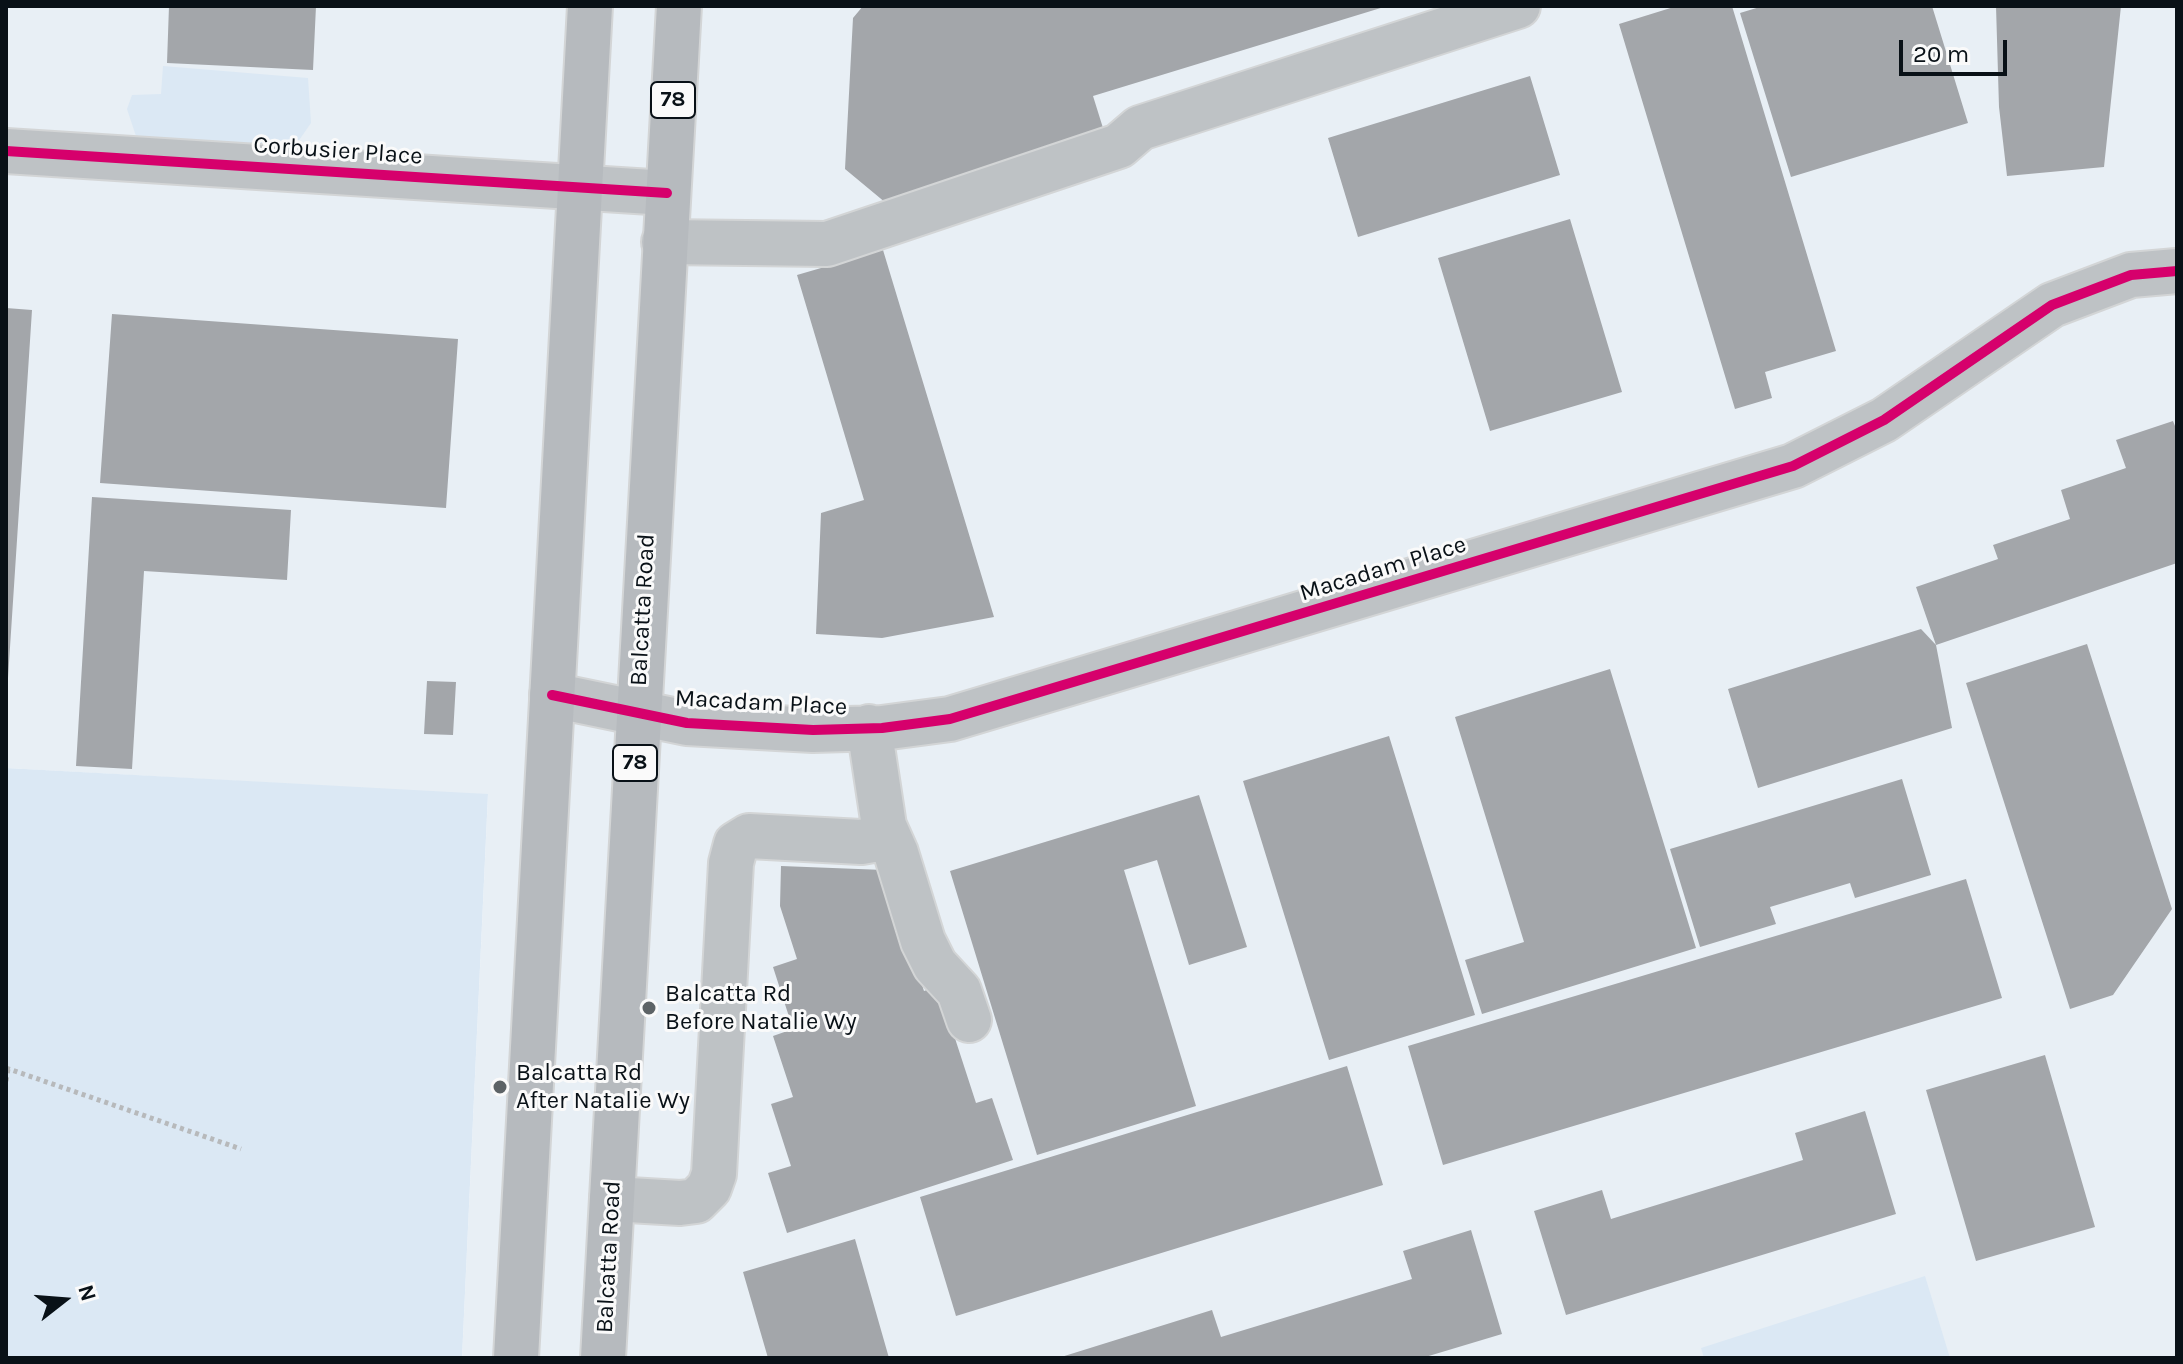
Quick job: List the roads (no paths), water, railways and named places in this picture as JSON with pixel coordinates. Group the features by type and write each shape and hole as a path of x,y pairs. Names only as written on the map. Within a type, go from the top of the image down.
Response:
{"main road":[{"path":"516,1358 590,6"},
{"name":"Balcatta Road","path":"603,1358 679,6"}],"street":[{"path":"664,242 827,244 1119,146 1140,128 1518,6"},
{"name":"Corbusier Place","path":"6,151 667,193"},
{"name":"Macadam Place","path":"552,695 687,723 813,730 930,723 1006,704 1793,466 1884,420 2052,305 2131,275 2177,271"},
{"path":"869,727 880,809 923,941 935,965 959,991 969,1020"},
{"path":"612,1199 664,1204 696,1201 709,1188 714,1174 731,863 736,844 749,836 861,842 889,837"}],"place":[{"name":"Balcatta Rd Before Natalie Wy","path":"649,1008"},
{"name":"Balcatta Rd After Natalie Wy","path":"500,1087"}]}
